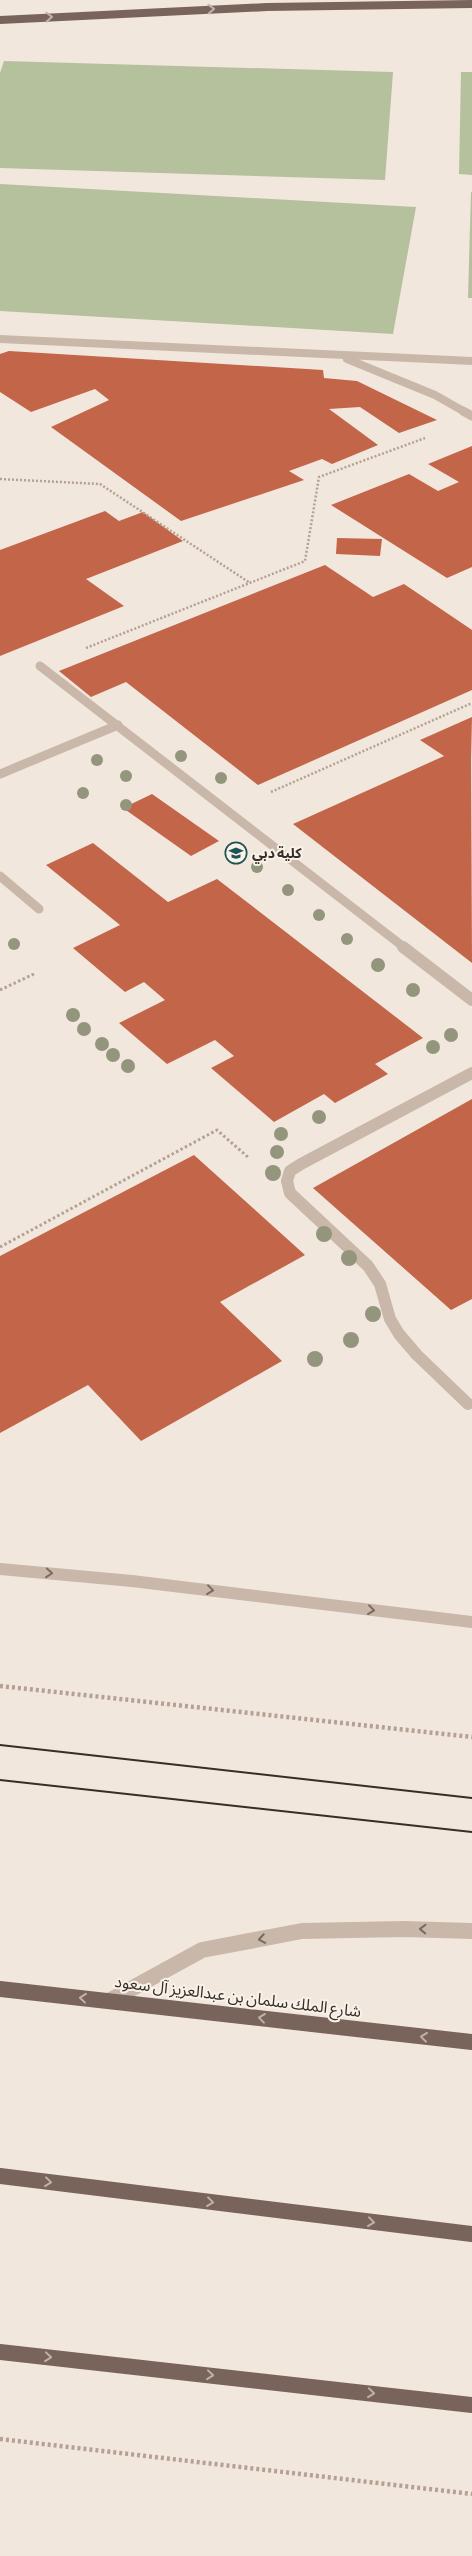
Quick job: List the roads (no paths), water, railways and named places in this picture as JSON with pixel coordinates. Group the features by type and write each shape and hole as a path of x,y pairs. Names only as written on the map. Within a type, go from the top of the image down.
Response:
{"main road":[{"path":"0,20 268,7 472,4"},
{"name":"شارع الملك سلمان بن عبدالعزيز آل سعود","path":"0,1989 472,2042"},
{"path":"0,2176 472,2234"},
{"path":"0,2352 472,2405"}],"street":[{"path":"0,339 472,362"},
{"path":"334,354 388,374 435,395 472,416"},
{"path":"40,666 472,1000"},
{"path":"0,774 118,725"},
{"path":"0,876 39,909"},
{"path":"468,1404 401,1336 388,1312 387,1299 378,1280 365,1264 290,1193 287,1181 290,1171 472,1074"},
{"path":"0,1569 132,1580 472,1622"},
{"path":"109,2000 202,1950 302,1931 404,1929 472,1932"}],"tram line":[{"path":"0,1745 472,1798"},
{"path":"0,1780 472,1832"}],"place":[{"name":"كلية دبي","path":"236,853"}]}
